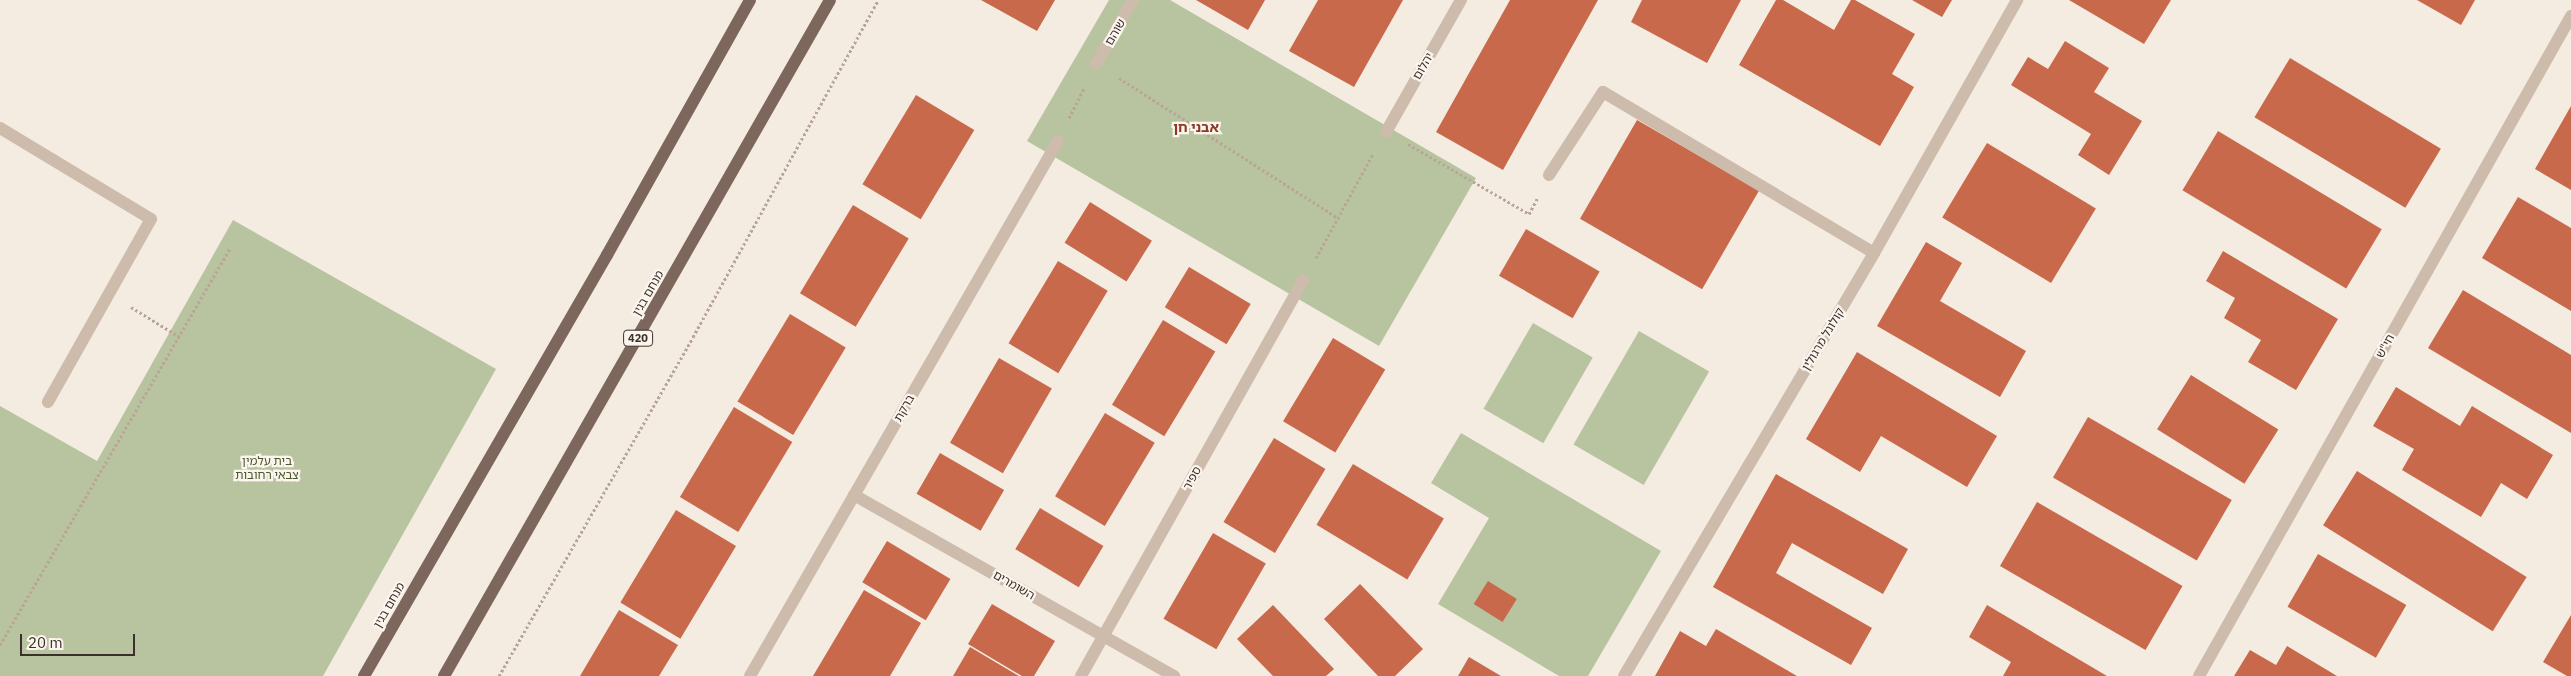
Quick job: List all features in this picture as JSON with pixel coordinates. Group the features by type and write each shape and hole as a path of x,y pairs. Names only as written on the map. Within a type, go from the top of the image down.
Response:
{"main road":[{"name":"מנחם בגין","path":"364,676 607,255 750,0"},
{"name":"מנחם בגין","path":"444,676 830,0"}],"street":[{"name":"שוהם","path":"1096,64 1133,0"},
{"name":"יהלום","path":"1386,132 1461,0"},
{"name":"קולונל מרגולין","path":"1624,676 1874,253 2017,0"},
{"name":"חי\"ש","path":"2199,676 2571,16"},
{"path":"1549,175 1603,92 1874,253"},
{"path":"0,128 151,219 48,402"},
{"name":"ברקת","path":"750,676 1058,141"},
{"name":"ספיר","path":"1081,676 1303,280"},
{"name":"השומרים","path":"854,494 1174,676"}],"path":[{"path":"498,676 693,337 878,0"},
{"path":"1058,141 1096,64 1338,218"},
{"path":"1303,280 1386,132 1530,214 1549,175"},
{"path":"0,645 230,249"},
{"path":"109,293 180,336"}],"green space":[{"path":"1109,0 1170,0 1476,178 1379,346 1027,141"},
{"name":"בית עלמין צבאי רחובות","path":"233,220 496,369 323,676 0,676 0,406 97,461"},
{"path":"1533,323 1593,358 1543,443 1484,409"},
{"path":"1639,331 1709,372 1644,485 1574,444"},
{"path":"1461,433 1661,551 1588,676 1559,676 1438,604 1489,518 1431,483"}],"building":[{"path":"981,0 1055,0 1037,31"},
{"path":"1196,0 1265,0 1248,30"},
{"path":"1318,0 1403,0 1354,87 1289,51"},
{"path":"1510,0 1598,0 1503,170 1436,132"},
{"path":"1642,0 1741,0 1707,63 1631,22"},
{"path":"1776,0 1783,0 1834,30 1851,0 1855,0 1915,34 1892,74 1914,87 1880,146 1739,65"},
{"path":"1912,0 1952,0 1942,17"},
{"path":"2069,0 2171,0 2144,44"},
{"path":"2417,0 2475,0 2461,25"},
{"path":"2065,41 2109,68 2094,92 2142,121 2109,175 2078,155 2091,134 2011,85 2028,57 2048,69"},
{"path":"2290,58 2441,149 2405,208 2254,117"},
{"path":"916,95 974,130 921,219 862,184"},
{"path":"2571,106 2571,190 2535,169"},
{"path":"1637,120 1759,190 1702,289 1580,219"},
{"path":"2218,131 2382,229 2346,289 2182,190"},
{"path":"1987,143 2096,208 2051,283 1942,218"},
{"path":"2518,197 2571,228 2571,311 2482,258"},
{"path":"1090,202 1152,241 1126,281 1065,243"},
{"path":"853,205 909,238 856,327 800,293"},
{"path":"1526,229 1600,272 1573,318 1499,276"},
{"path":"1926,242 1962,263 1940,301 2026,351 2000,397 1877,326"},
{"path":"2223,251 2338,319 2296,390 2248,362 2261,340 2224,318 2235,298 2206,281"},
{"path":"1058,261 1108,291 1058,373 1009,343"},
{"path":"1189,267 1251,304 1227,344 1165,307"},
{"path":"2463,290 2571,355 2571,433 2428,348"},
{"path":"790,314 846,347 793,435 737,401"},
{"path":"1163,320 1215,351 1164,436 1112,405"},
{"path":"1333,338 1385,369 1335,453 1283,421"},
{"path":"1857,352 1997,436 1967,487 1881,436 1860,472 1806,439"},
{"path":"999,358 1052,388 1003,473 950,443"},
{"path":"2191,375 2278,430 2244,484 2157,429"},
{"path":"2396,387 2460,426 2472,406 2553,455 2527,499 2501,483 2481,517 2402,470 2414,449 2373,426"},
{"path":"734,407 792,442 738,532 680,497"},
{"path":"1105,413 1155,443 1105,526 1055,496"},
{"path":"2088,417 2232,500 2197,561 2053,478"},
{"path":"1274,438 1325,469 1275,553 1224,522"},
{"path":"940,453 1004,490 981,531 916,494"},
{"path":"1353,464 1444,519 1407,579 1316,525"},
{"path":"2357,471 2527,577 2493,631 2323,525"},
{"path":"1776,474 1908,549 1883,594 1792,543 1776,573 1872,628 1851,665 1713,587"},
{"path":"2037,502 2182,586 2145,650 2000,566"},
{"path":"1040,508 1103,546 1079,587 1015,549"},
{"path":"676,510 736,546 680,639 620,603"},
{"path":"1213,533 1266,564 1216,649 1164,619"},
{"path":"887,541 950,579 926,620 862,582"},
{"path":"2318,554 2406,605 2376,658 2288,607"},
{"path":"1488,581 1517,599 1503,622 1474,604"},
{"path":"1360,584 1423,649 1395,676 1378,676 1324,619"},
{"path":"864,590 921,623 890,676 813,676"},
{"path":"992,604 1055,641 1034,676 1022,676 968,644"},
{"path":"1273,605 1334,669 1326,676 1273,676 1237,639"},
{"path":"1987,605 2107,676 2003,676 2011,662 1969,637"},
{"path":"619,610 678,645 659,676 580,676"},
{"path":"2571,615 2571,676 2567,676 2543,662"},
{"path":"1716,629 1797,676 1655,676 1680,631 1706,646"},
{"path":"2287,646 2337,676 2234,676 2250,650 2276,665"},
{"path":"970,647 1019,676 953,676"},
{"path":"1469,657 1501,676 1458,676"}],"district":[{"name":"אבני חן","path":"1196,127"}]}
